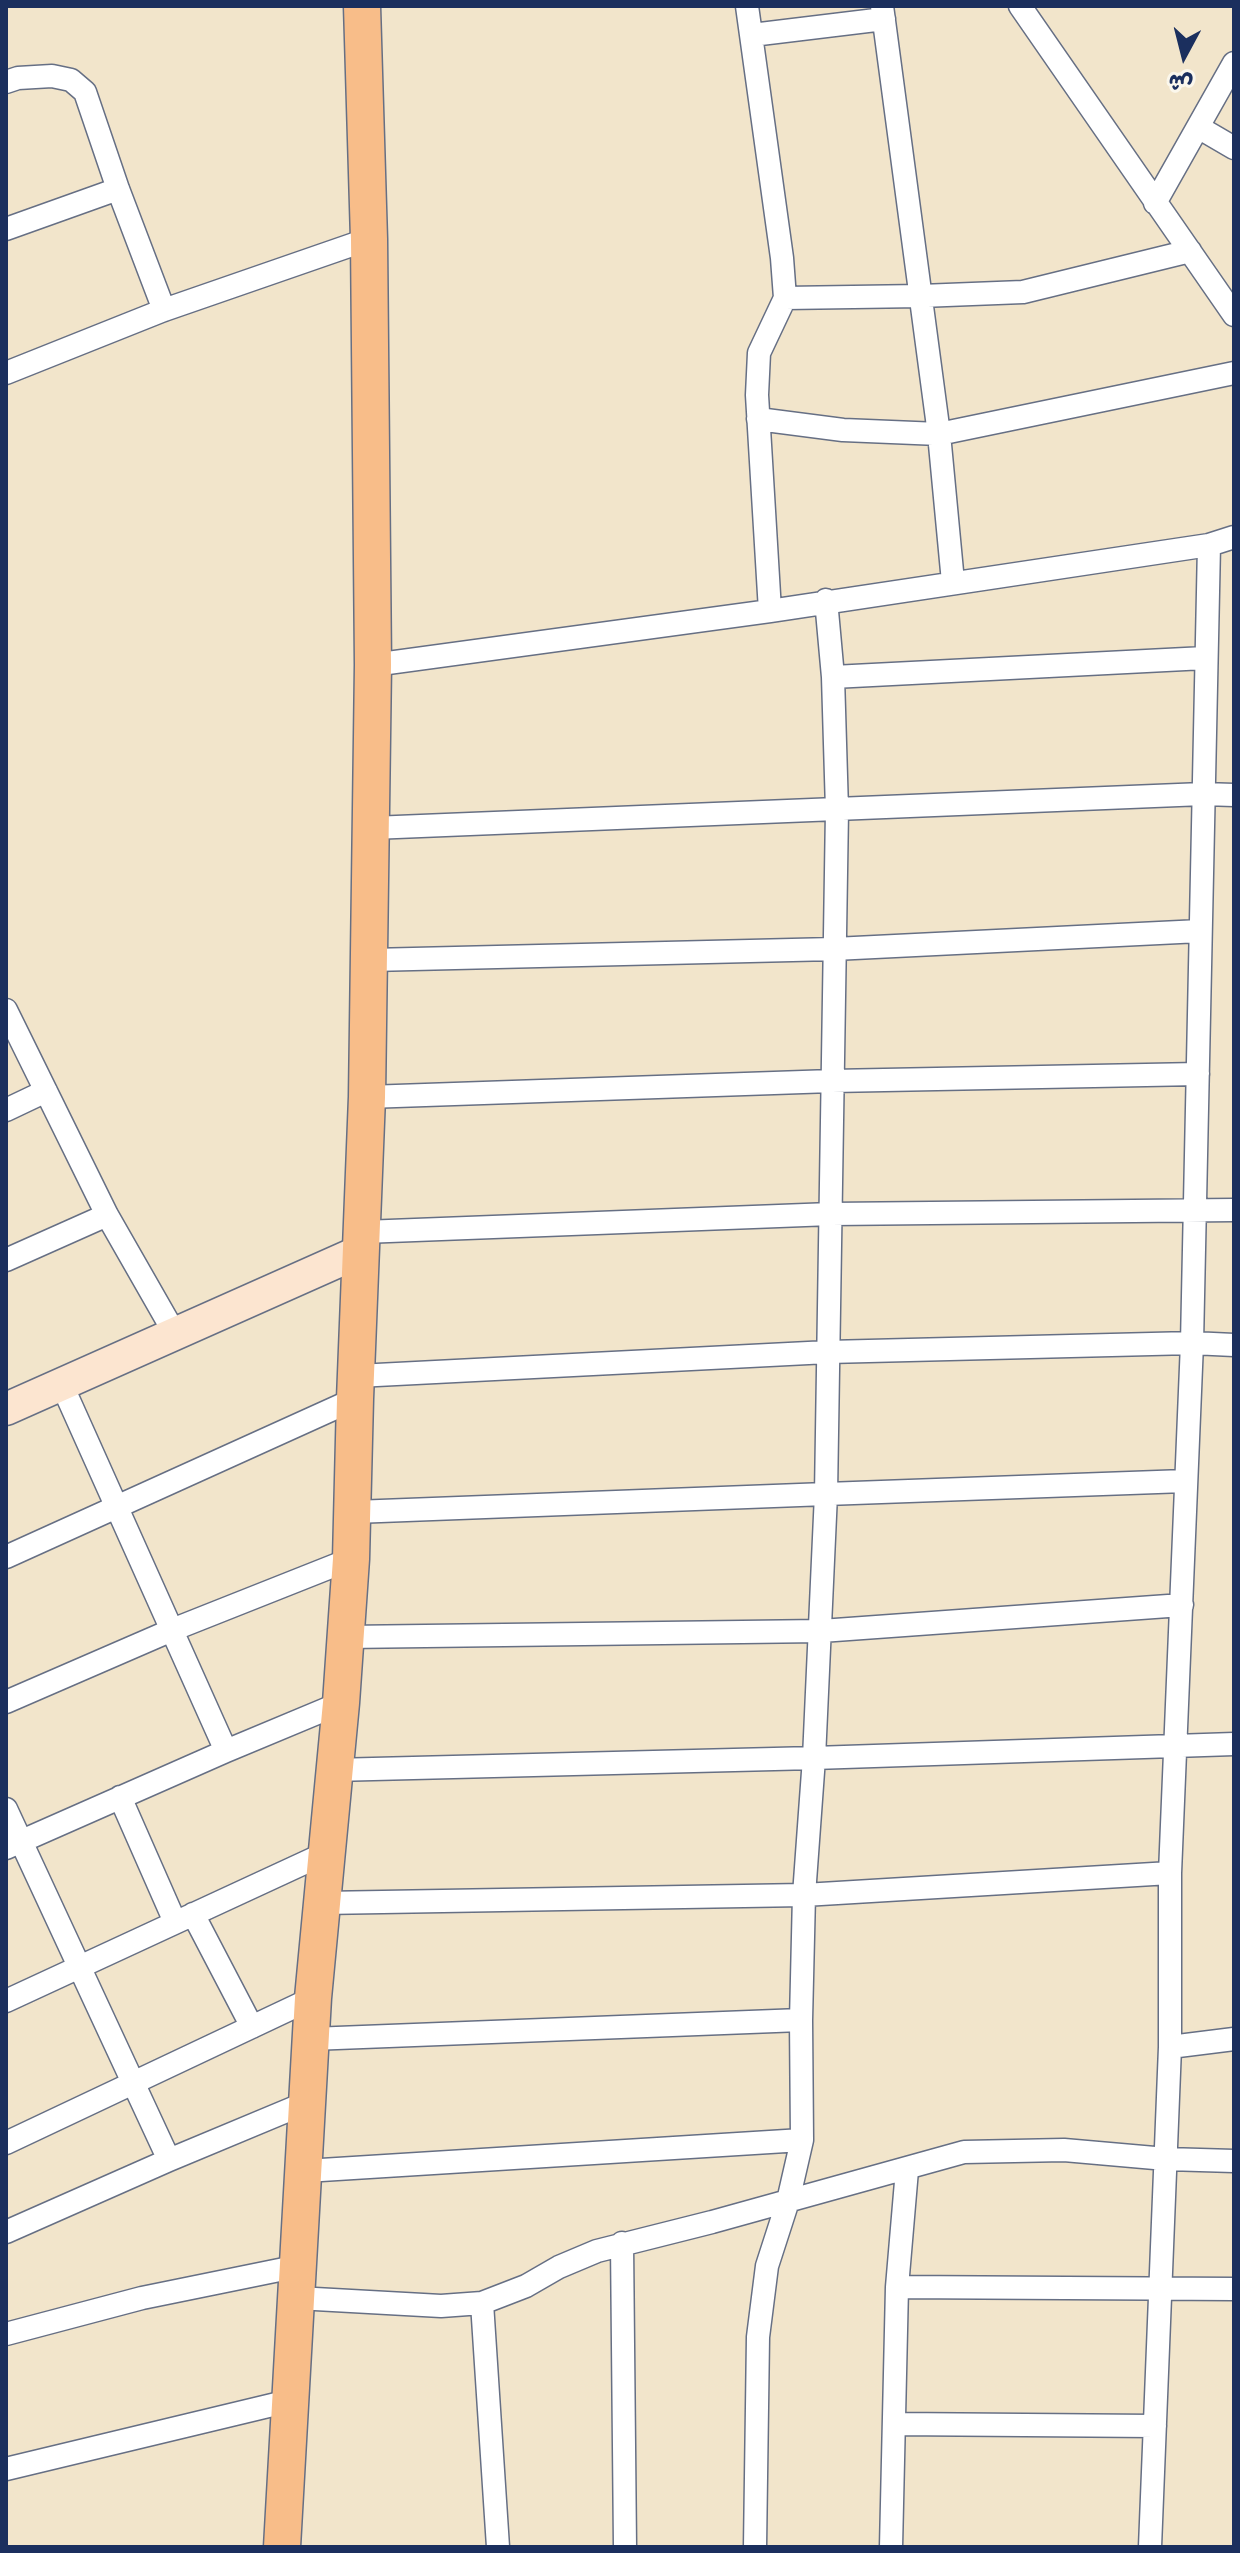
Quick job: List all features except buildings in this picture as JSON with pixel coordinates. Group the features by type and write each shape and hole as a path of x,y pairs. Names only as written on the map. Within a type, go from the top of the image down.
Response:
{"main road":[{"path":"280,2547 313,1998 341,1703 354,1512 371,960 373,665 369,239 362,6"}],"street":[{"path":"747,6 785,298 759,353 758,419 770,611"},
{"path":"1020,6 1234,315"},
{"path":"752,35 883,12 939,434 953,582"},
{"path":"1155,203 1234,63"},
{"path":"6,82 18,78 52,76 71,80 85,92 164,310"},
{"path":"1198,127 1234,148"},
{"path":"6,229 118,189"},
{"path":"6,373 164,310 369,239"},
{"path":"785,298 1023,292 1190,251"},
{"path":"758,419 843,430 939,434 1234,373"},
{"path":"373,665 770,611 826,600 1209,545 1234,537"},
{"path":"1150,2547 1170,2047 1170,1873 1192,1343 1209,545"},
{"path":"755,2547 758,2337 767,2266 788,2201 802,2140 804,1895 821,1631 826,1494 837,810 833,677 826,600"},
{"path":"833,677 1205,658"},
{"path":"372,828 1234,795"},
{"path":"371,960 834,949 1200,931"},
{"path":"6,1010 107,1215 175,1334"},
{"path":"367,1097 832,1081 1198,1074"},
{"path":"6,1110 46,1091"},
{"path":"6,1409 175,1334 362,1242 831,1214 1234,1210"},
{"path":"6,1260 107,1215"},
{"path":"6,1557 115,1507 356,1387 828,1352 1192,1343 1234,1345"},
{"path":"62,1385 226,1751"},
{"path":"354,1512 1185,1481"},
{"path":"6,1702 172,1630 351,1559"},
{"path":"346,1637 821,1631 1182,1605"},
{"path":"13,1844 341,1703"},
{"path":"333,1770 1234,1744"},
{"path":"120,1797 184,1918 252,2027"},
{"path":"6,1809 13,1844 79,1966 169,2160"},
{"path":"6,2001 328,1852"},
{"path":"322,1903 804,1895 1170,1873"},
{"path":"6,2143 313,1998"},
{"path":"311,2039 801,2020"},
{"path":"1170,2047 1234,2039"},
{"path":"6,2232 308,2102"},
{"path":"305,2171 802,2140"},
{"path":"6,2334 142,2298 298,2282 441,2306 482,2303 526,2286 559,2267 622,2243 712,2222 964,2152 1064,2150 1234,2161"},
{"path":"891,2547 897,2287 907,2170"},
{"path":"622,2243 625,2547"},
{"path":"897,2287 1234,2289"},
{"path":"482,2303 498,2547"},
{"path":"6,2469 289,2401"},
{"path":"894,2424 1155,2426"}]}
